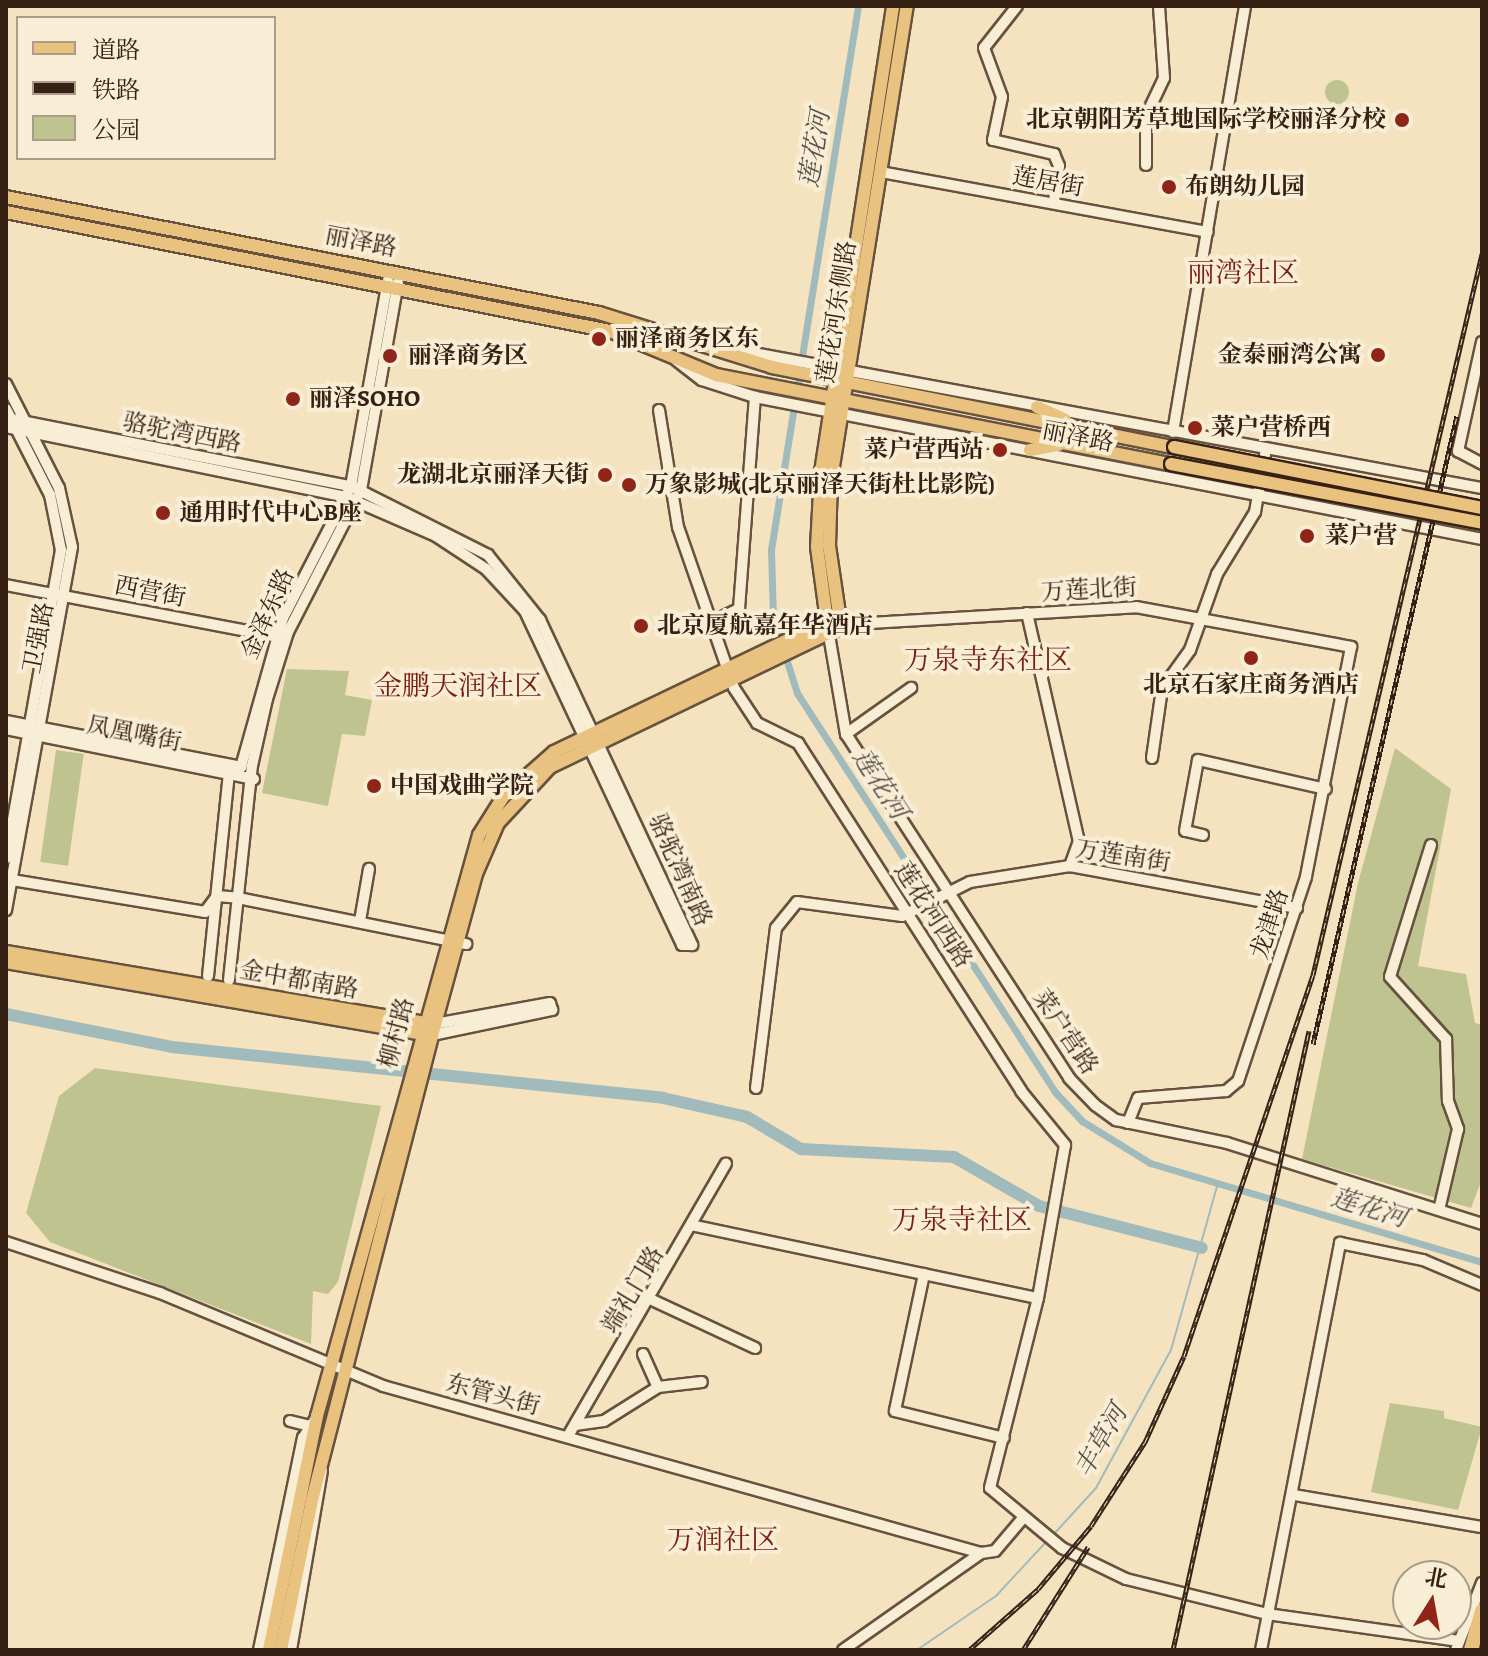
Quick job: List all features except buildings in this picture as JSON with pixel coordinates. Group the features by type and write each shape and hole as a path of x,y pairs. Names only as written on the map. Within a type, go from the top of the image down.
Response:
{"highway":[{"path":"1462,1647 1482,1609"}],"main road":[{"name":"莲花河东侧路","path":"840,367 893,6"},
{"name":"莲花河东侧路","path":"832,627 829,517 833,405 881,172 907,6"},
{"name":"丽泽路","path":"6,197 395,271 634,321 772,367 1482,508"},
{"name":"丽泽路","path":"6,212 610,331 674,359 769,393 1070,443 1482,523"},
{"path":"1037,407 1085,428"},
{"path":"1030,450 1070,443"},
{"name":"柳村路","path":"281,1650 420,1055 481,857 507,810 550,767 593,737 832,627"},
{"name":"金中都南路","path":"6,952 427,1029"},
{"name":"金中都南路","path":"6,962 427,1029"},
{"name":"柳村路","path":"269,1650 314,1421 412,1089"}],"street":[{"path":"1017,6 984,48 1002,97 993,140 1054,154 1059,166 1054,203"},
{"path":"1146,165 1146,116 1164,78 1159,6"},
{"path":"1173,432 1245,6"},
{"name":"莲居街","path":"881,172 1208,232"},
{"name":"金泽东路","path":"229,980 254,779 246,766 281,638 354,493 395,271"},
{"path":"1482,342 1458,451 1482,464"},
{"name":"丽泽路","path":"703,345 775,354 1037,407 1482,488"},
{"name":"丽泽路","path":"674,359 702,380 755,397 769,393"},
{"name":"卫强路","path":"6,384 15,424"},
{"path":"708,624 739,609 755,397"},
{"name":"丽泽路","path":"833,405 1030,450 1482,539"},
{"name":"卫强路","path":"6,409 54,507 62,596 6,910"},
{"name":"莲花河西路","path":"659,410 678,527 708,624 728,673 757,723 798,743 914,912 1021,1091 1065,1145 1038,1298 990,1488 1023,1518"},
{"name":"骆驼湾西路","path":"15,424 354,493"},
{"path":"1152,758 1162,689 1190,650 1199,616 1256,496 1266,449"},
{"name":"骆驼湾南路","path":"354,493 451,532 510,576 593,737 692,945 682,945 593,737"},
{"name":"西营街","path":"6,585 281,638"},
{"name":"万莲北街","path":"832,627 1136,607 1199,616 1351,647"},
{"path":"1027,613 1079,841 1070,866"},
{"name":"菜户营路","path":"832,627 846,734 1069,1078 1109,1116 1128,1123 1227,1143 1482,1224"},
{"name":"龙津路","path":"1128,1123 1138,1098 1226,1091 1238,1081 1297,908 1326,789 1351,647"},
{"path":"846,734 911,688"},
{"name":"凤凰嘴街","path":"6,721 36,731 254,779"},
{"name":"凤凰嘴街","path":"6,729 36,731 246,766"},
{"name":"卫强路","path":"6,858 36,731"},
{"path":"1203,835 1185,831 1198,760 1326,789"},
{"path":"208,976 229,772 246,766"},
{"path":"1431,845 1390,977 1446,1039 1448,1101 1458,1129 1439,1210"},
{"name":"万莲南街","path":"947,892 1070,866 1297,908"},
{"path":"360,921 369,869"},
{"path":"12,880 205,912 217,896"},
{"path":"756,1088 781,912 808,902 914,912 947,892"},
{"path":"217,896 457,942"},
{"name":"金中都南路","path":"550,1003 552,1010 427,1029 550,1003"},
{"name":"端礼门路","path":"568,1436 695,1226 726,1163"},
{"path":"695,1226 1038,1298"},
{"name":"东管头街","path":"6,1242 160,1293 344,1373 981,1553"},
{"path":"1261,1650 1294,1495 1290,1483 1340,1243 1423,1260 1482,1285"},
{"path":"924,1274 895,1411 1004,1438"},
{"path":"650,1299 755,1348"},
{"path":"643,1354 658,1387"},
{"path":"575,1425 604,1421 658,1387 702,1382"},
{"path":"259,1650 314,1421 290,1421"},
{"path":"291,1650 322,1502 322,1467"},
{"path":"1294,1495 1482,1527"},
{"path":"843,1650 981,1553 995,1551 1023,1518 1062,1548 1126,1579 1267,1614 1462,1647"},
{"path":"1472,1613 1482,1583"}],"green space":[{"path":"1337,80 1348,87 1349,92 1342,103 1337,104 1326,97 1325,92 1332,81"},
{"path":"287,669 349,671 345,695 372,700 365,736 342,734 328,806 262,793"},
{"path":"1395,748 1451,789 1418,966 1466,974 1475,1023 1482,1025 1482,1179 1471,1208 1302,1159 1358,883"},
{"path":"56,750 84,754 68,866 40,862"},
{"path":"95,1068 381,1106 338,1282 328,1294 313,1291 311,1344 50,1242 26,1213 59,1096"},
{"path":"1390,1403 1444,1411 1444,1418 1482,1427 1458,1510 1371,1492"}],"waterway":[{"name":"莲花河","path":"858,6 771,550 773,617 797,693 1055,1092 1082,1121 1150,1163 1482,1262"},
{"path":"6,1014 172,1047 663,1098 747,1117 801,1149 954,1157 1039,1206 1202,1248"},
{"name":"丰草河","path":"1054,1534 1096,1488 1171,1350 1218,1183"},
{"name":"丰草河","path":"917,1650 996,1596 1047,1541"}],"railway":[{"path":"969,1650 1038,1589 1091,1526 1145,1442 1184,1356 1313,975 1482,254"},
{"path":"1313,1044 1457,416"},
{"path":"1173,1650 1309,1031"},
{"path":"1023,1650 1088,1547"}],"place":[{"name":"北京朝阳芳草地国际学校丽泽分校","path":"1402,120"},
{"name":"布朗幼儿园","path":"1169,187"},
{"name":"丽泽商务区东","path":"599,339"},
{"name":"金泰丽湾公寓","path":"1378,355"},
{"name":"丽泽商务区","path":"390,356"},
{"name":"丽泽SOHO","path":"293,399"},
{"name":"菜户营桥西","path":"1195,428"},
{"name":"菜户营西站","path":"1000,450"},
{"name":"龙湖北京丽泽天街","path":"605,475"},
{"name":"万象影城(北京丽泽天街杜比影院)","path":"629,485"},
{"name":"通用时代中心B座","path":"163,513"},
{"name":"菜户营","path":"1307,536"},
{"name":"北京厦航嘉年华酒店","path":"641,626"},
{"name":"北京石家庄商务酒店","path":"1251,658"},
{"name":"中国戏曲学院","path":"374,786"}],"district":[{"name":"丽湾社区","path":"1243,273"},
{"name":"万泉寺东社区","path":"988,660"},
{"name":"金鹏天润社区","path":"458,686"},
{"name":"万泉寺社区","path":"962,1220"},
{"name":"万润社区","path":"723,1540"}]}
